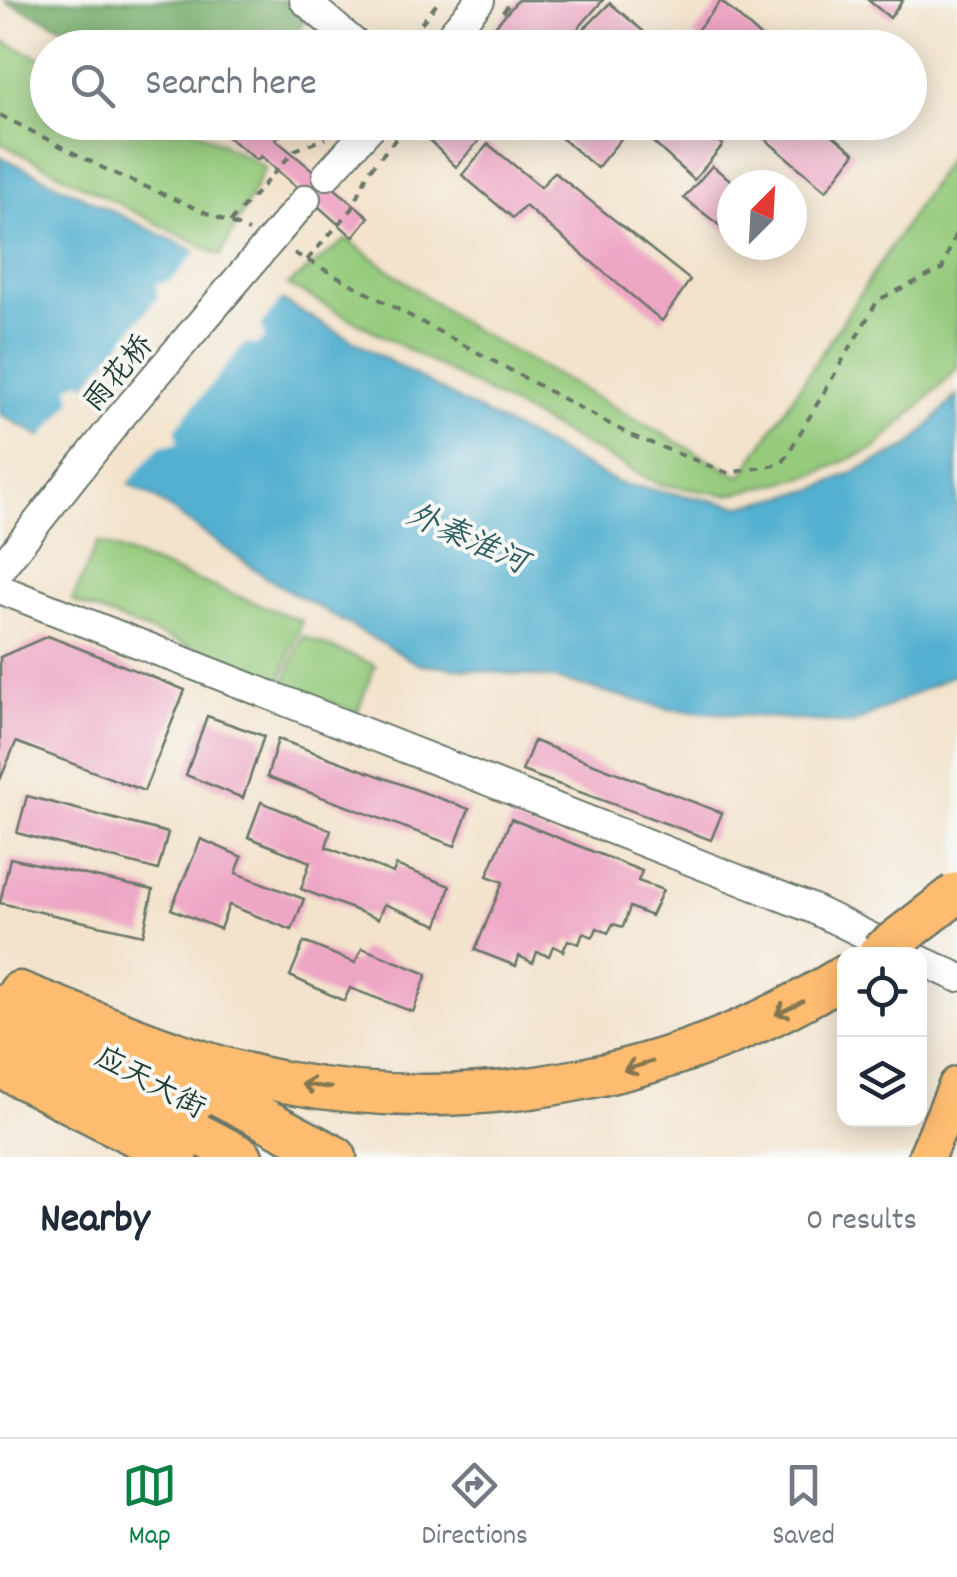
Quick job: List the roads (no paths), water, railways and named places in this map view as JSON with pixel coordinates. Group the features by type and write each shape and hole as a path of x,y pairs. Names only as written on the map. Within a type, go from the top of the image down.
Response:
{"highway":[{"path":"887,947 957,894"},
{"path":"6,992 150,1043 283,1082 397,1095 514,1091 628,1070 730,1036 800,1003 837,980"},
{"path":"6,992 336,1157"},
{"path":"0,1030 250,1147"},
{"path":"0,1067 177,1157"},
{"path":"0,1097 117,1157"}],"main road":[{"name":"应天大街","path":"6,992 250,1147"},
{"path":"0,1078 156,1157"},
{"path":"926,1157 957,1085"}],"street":[{"path":"304,0 339,30"},
{"path":"455,30 480,0"},
{"path":"327,175 359,140"},
{"name":"雨花桥","path":"8,559 118,420 274,243 306,199"},
{"path":"0,590 811,908 892,947"},
{"path":"927,963 957,977"},
{"name":"应天大街","path":"250,1147 303,1157"}],"water":[{"name":"外秦淮河","path":"0,156 186,247 470,406 618,483 741,506 816,489 910,446 957,395 957,673 852,724 669,709 552,678 418,664 267,578 155,498 0,414"}]}
